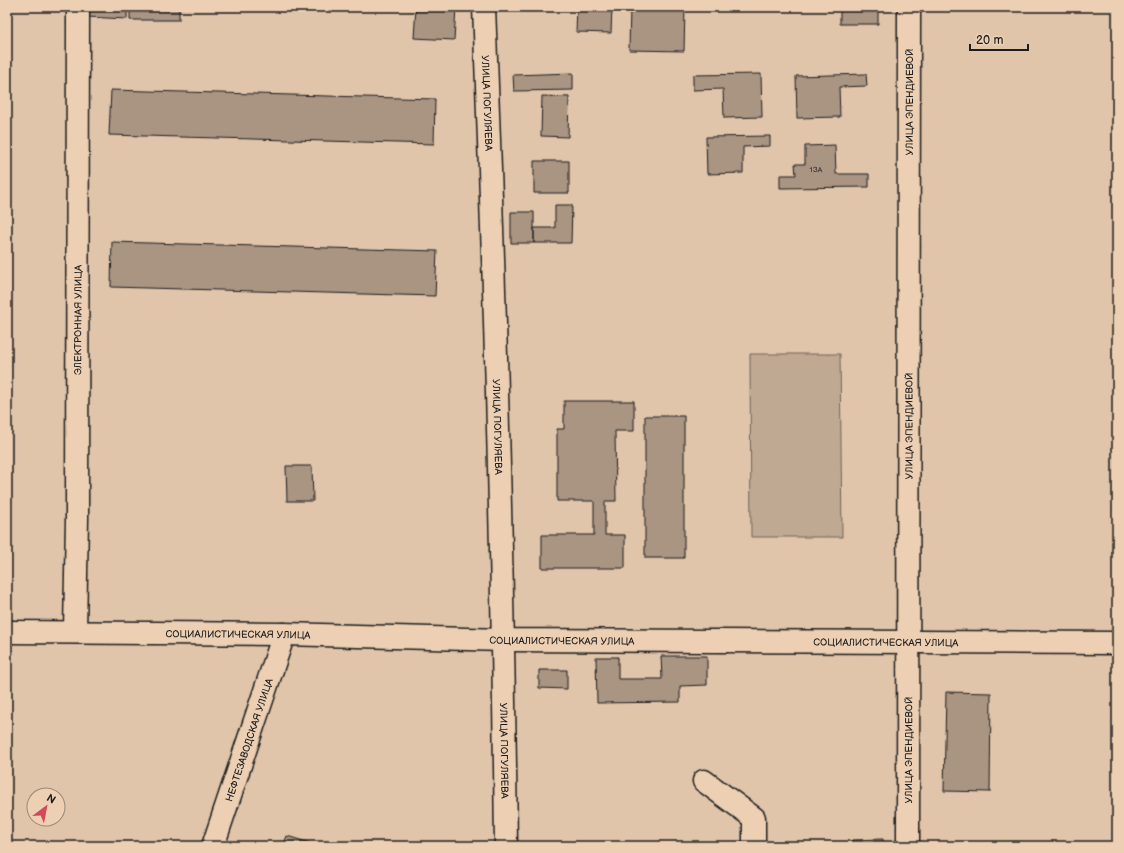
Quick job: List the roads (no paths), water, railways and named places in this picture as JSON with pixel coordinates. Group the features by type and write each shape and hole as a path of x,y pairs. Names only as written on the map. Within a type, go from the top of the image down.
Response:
{"street":[{"name":"ЭЛЕКТРОННАЯ УЛИЦА","path":"75,632 77,518 78,7"},
{"name":"УЛИЦА ПОГУЛЯЕВА","path":"484,7 494,259 504,640 506,846"},
{"name":"УЛИЦА ЭПЕНДИЕВОЙ","path":"908,846 909,7"},
{"name":"СОЦИАЛИСТИЧЕСКАЯ УЛИЦА","path":"7,632 284,634 504,640 1117,643"},
{"name":"НЕФТЕЗАВОДСКАЯ УЛИЦА","path":"213,846 284,634"},
{"path":"704,781 754,818 754,846"}]}
